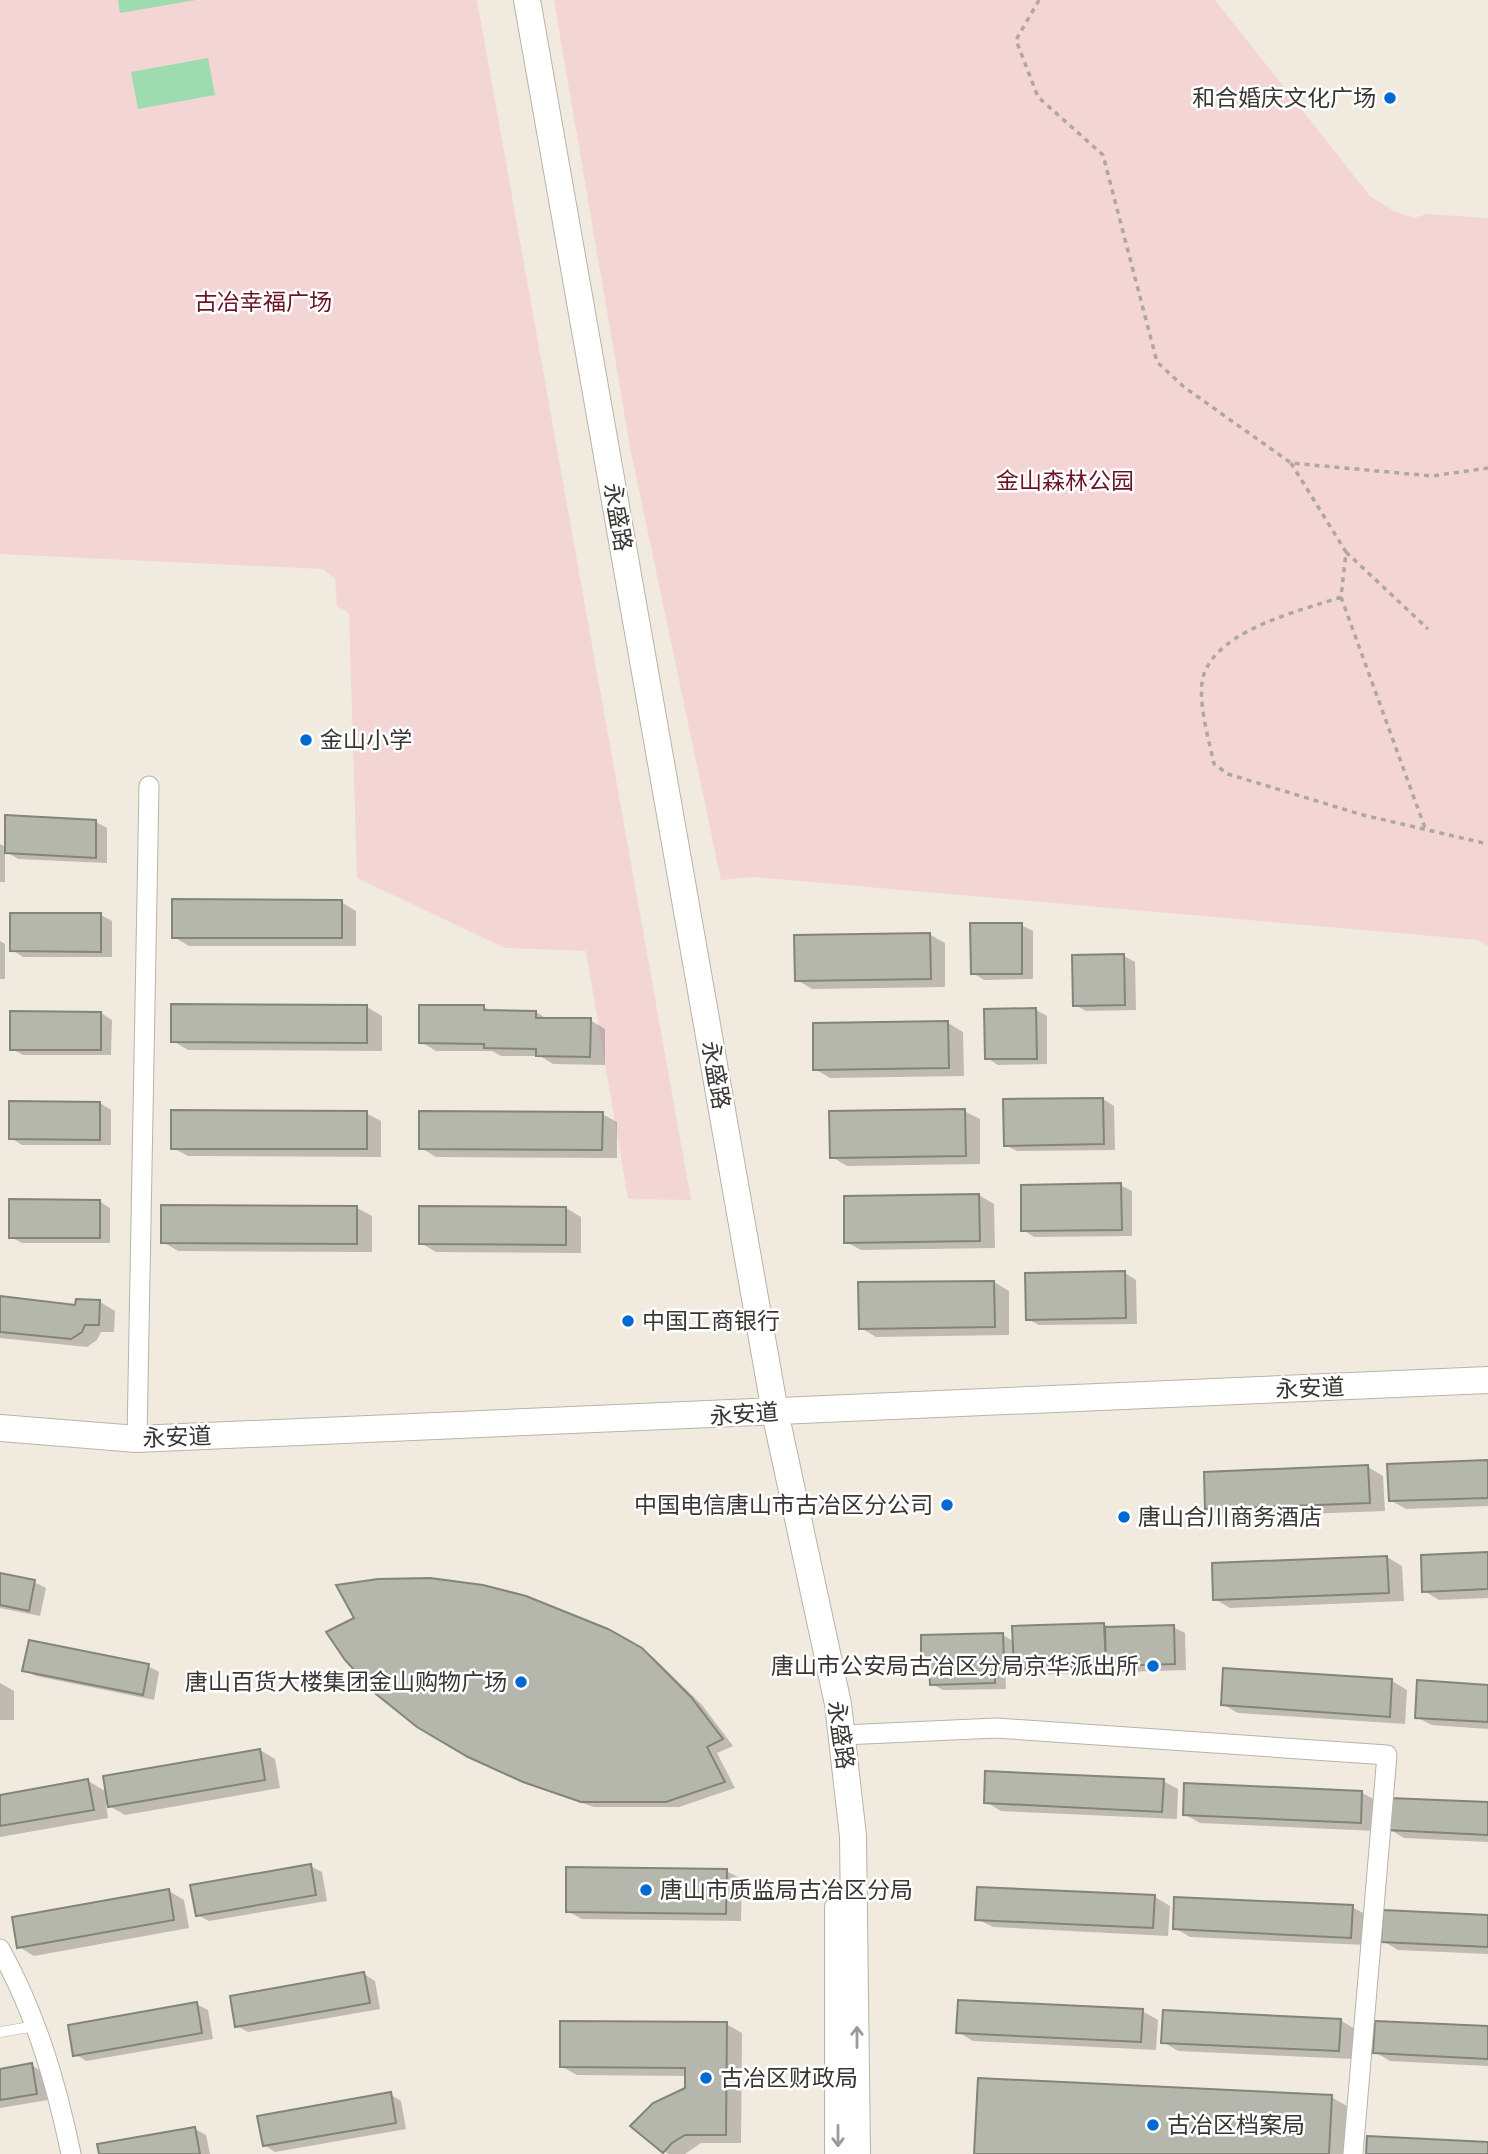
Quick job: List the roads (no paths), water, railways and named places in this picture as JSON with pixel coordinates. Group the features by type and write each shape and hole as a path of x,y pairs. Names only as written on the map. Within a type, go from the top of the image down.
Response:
{"main road":[{"name":"永盛路","path":"511,0 767,1413 823,1706 835,1821 838,2154"},
{"name":"永盛路","path":"527,0 767,1413 843,1735 853,1836 857,2154"},
{"name":"永安道","path":"0,1428 136,1439 1488,1380"}],"street":[{"path":"136,1439 149,786"},
{"path":"843,1735 996,1728 1387,1755 1353,2154"},
{"path":"0,1949 20,1986 57,2083 71,2154"}],"lane":[{"path":"0,2032 36,2026"}],"place":[{"name":"和合婚庆文化广场","path":"1390,98"},
{"name":"金山小学","path":"306,740"},
{"name":"中国工商银行","path":"628,1321"},
{"name":"中国电信唐山市古冶区分公司","path":"947,1505"},
{"name":"唐山合川商务酒店","path":"1124,1517"},
{"name":"唐山市公安局古冶区分局京华派出所","path":"1153,1666"},
{"name":"唐山百货大楼集团金山购物广场","path":"521,1682"},
{"name":"唐山市质监局古冶区分局","path":"646,1890"},
{"name":"古冶区财政局","path":"706,2078"},
{"name":"古冶区档案局","path":"1153,2125"}],"park label":[{"name":"古冶幸福广场","path":"263,302"},
{"name":"金山森林公园","path":"1065,481"}]}
